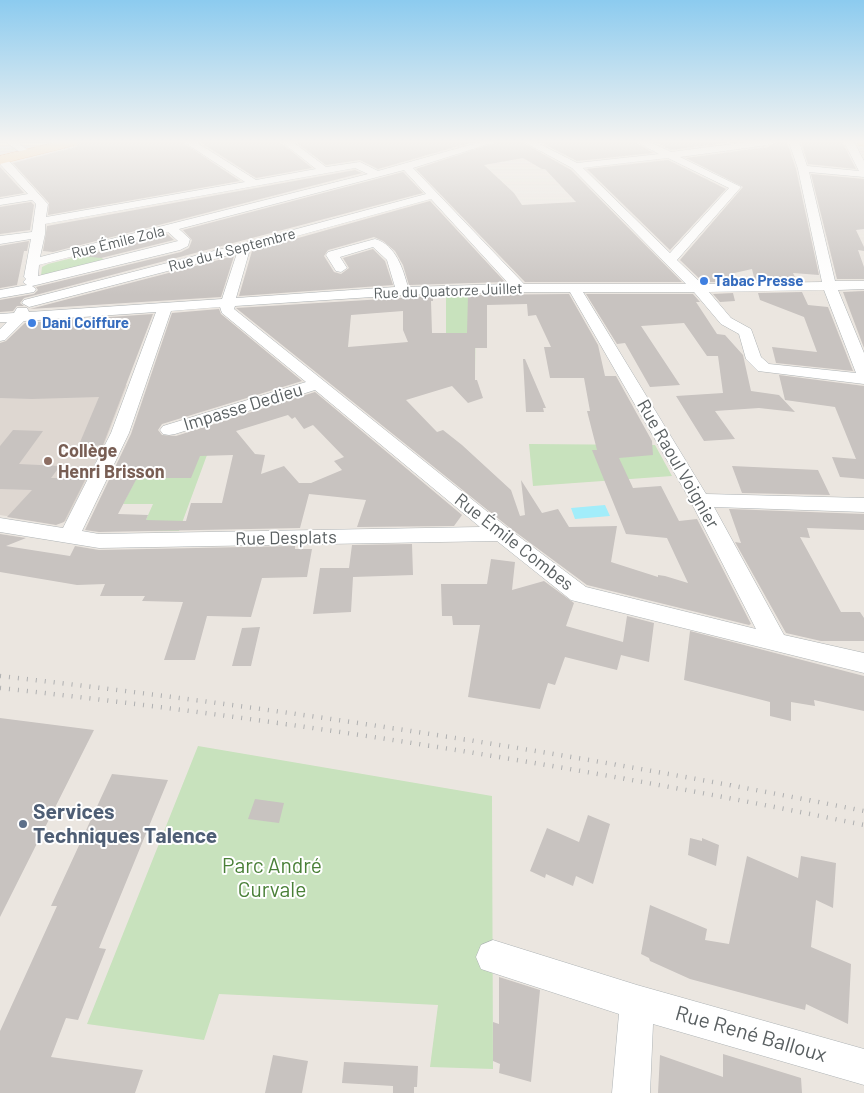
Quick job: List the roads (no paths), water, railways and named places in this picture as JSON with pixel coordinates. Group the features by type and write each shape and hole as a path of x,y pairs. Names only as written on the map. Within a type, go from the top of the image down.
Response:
{"street":[{"path":"0,337 28,301 42,204 32,193"},
{"path":"0,240 40,228 206,193"},
{"name":"Rue Émile Zola","path":"33,263 307,193"},
{"path":"602,193 698,288 726,321 746,332 754,359 764,368 864,379"},
{"path":"670,261 731,193"},
{"path":"808,193 829,285 864,373"},
{"path":"434,195 520,288"},
{"name":"Rue du 4 Septembre","path":"28,301 245,247 434,195"},
{"path":"0,202 35,196"},
{"path":"0,318 28,301 184,243 184,239 171,228"},
{"path":"341,268 332,255 375,243 392,256 398,270 402,291"},
{"path":"227,303 245,247"},
{"name":"Rue du Quatorze Juillet","path":"28,301 166,307 402,291 864,285"},
{"name":"Rue Raoul Voignier","path":"574,288 700,500 776,643"},
{"path":"0,294 28,301"},
{"name":"Rue Émile Combes","path":"227,303 227,310 502,534 579,594 776,643 864,662"},
{"path":"70,537 120,433 166,307"},
{"name":"Impasse Dedieu","path":"169,430 317,384"},
{"path":"700,500 864,505"},
{"name":"Rue Desplats","path":"0,525 99,541 502,534"},
{"name":"Rue René Balloux","path":"492,957 637,1002 864,1067"},
{"path":"631,1093 637,1002"}],"water":[{"path":"605,505 610,516 575,519 571,508"}],"railway":[{"path":"0,676 217,703 433,734 649,770 864,811"},
{"path":"0,688 217,715 433,746 649,783 864,825"}],"place":[{"name":"Tabac Presse","path":"704,281"},
{"name":"Dani Coiffure","path":"32,323"},
{"name":"Collège Henri Brisson","path":"48,461"},
{"name":"Services Techniques Talence","path":"23,824"}],"park label":[{"name":"Parc André Curvale","path":"272,878"}]}
